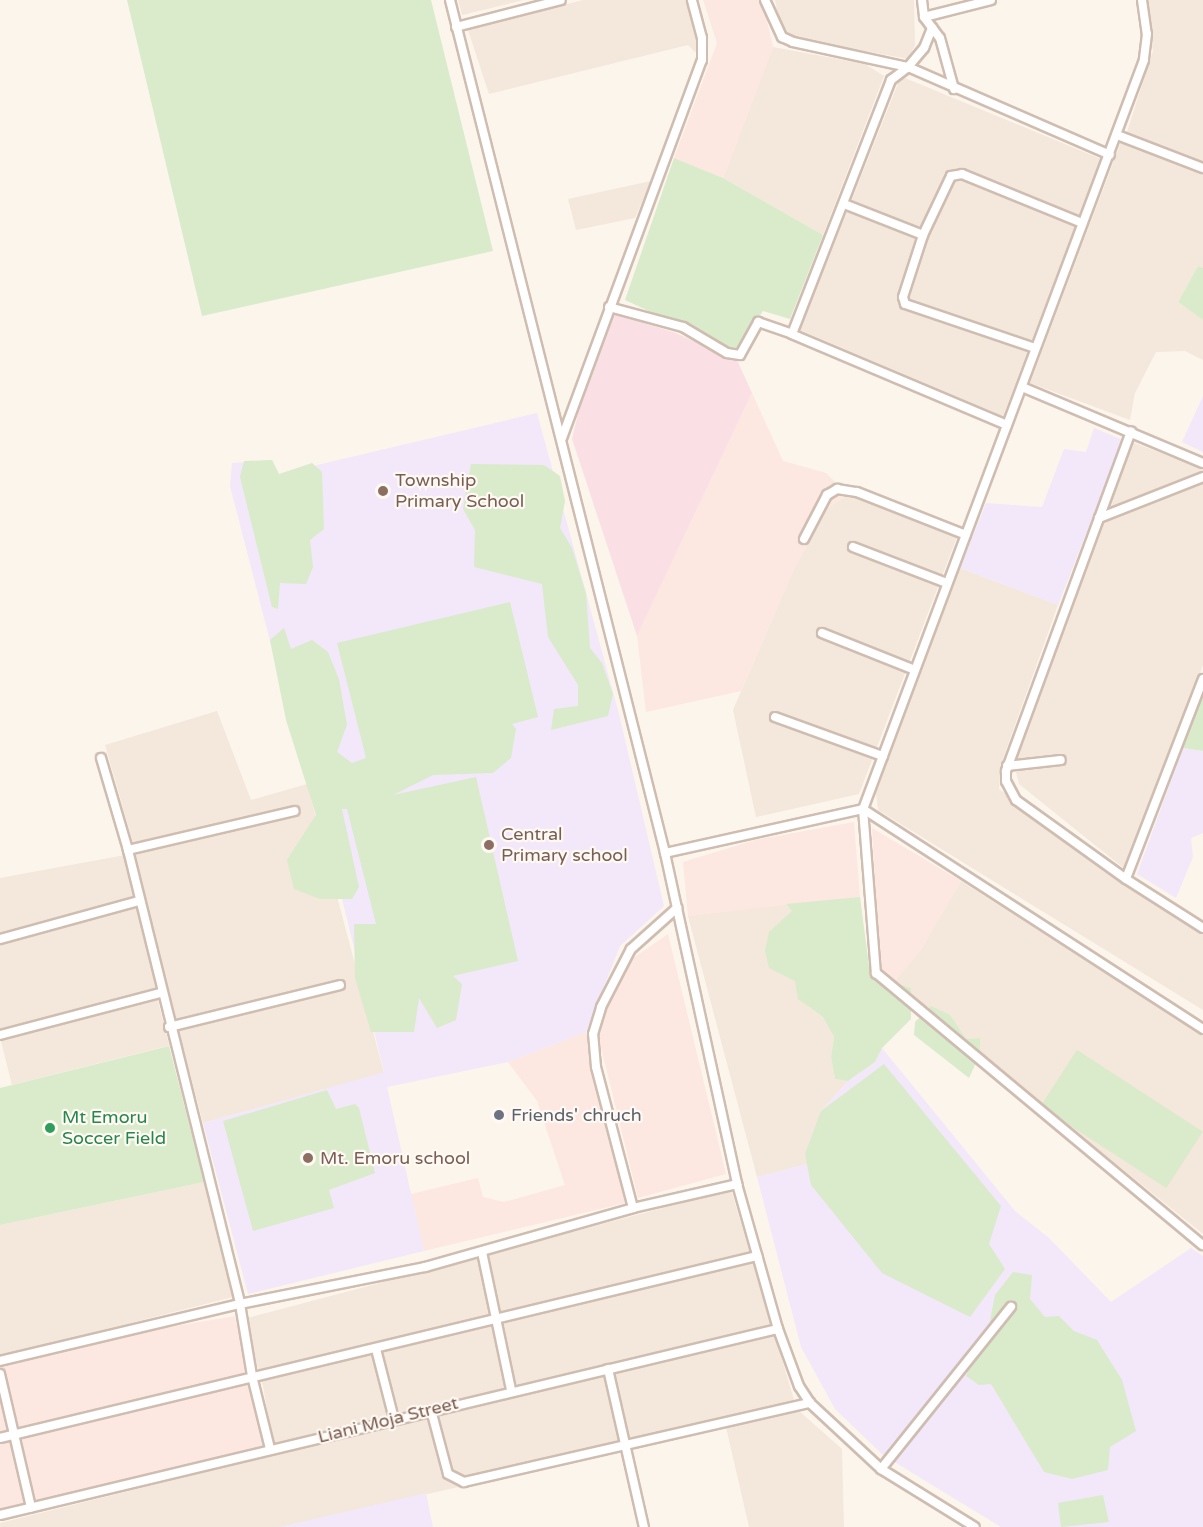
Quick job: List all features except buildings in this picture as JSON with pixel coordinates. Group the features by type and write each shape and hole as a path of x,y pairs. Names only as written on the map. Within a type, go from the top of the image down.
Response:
{"street":[{"path":"450,0 665,853 737,1184 778,1329 799,1386 810,1402 881,1469 975,1527"},
{"path":"456,27 544,2 561,0"},
{"path":"561,440 702,60 702,38 692,0"},
{"path":"765,0 782,37 793,42 908,67 1110,155"},
{"path":"921,0 924,17 940,38 954,89"},
{"path":"924,17 991,0"},
{"path":"1142,0 1147,48 1117,135 863,809 876,973 1203,1245"},
{"path":"792,334 891,80 908,67 924,48 932,28"},
{"path":"1117,135 1203,168"},
{"path":"1035,348 904,304 903,297 923,235 951,176 962,174 1082,223"},
{"path":"844,204 923,235"},
{"path":"609,307 683,327 727,353 740,355 758,322 792,334 1007,425"},
{"path":"1022,387 1203,463"},
{"path":"1131,431 1007,766 1006,781 1016,800 1126,879 1203,928"},
{"path":"1099,518 1203,477"},
{"path":"804,539 827,495 837,489 857,492 966,535"},
{"path":"853,547 947,583"},
{"path":"822,633 915,670"},
{"path":"1126,879 1203,679"},
{"path":"776,717 883,756"},
{"path":"101,758 128,850 160,993 240,1304 252,1376 270,1449"},
{"path":"1007,766 1061,760"},
{"path":"665,853 863,809 1203,1029"},
{"path":"128,850 294,811"},
{"path":"0,939 139,901"},
{"path":"633,1208 596,1067 592,1034 601,1007 631,949 677,908"},
{"path":"169,1027 340,985"},
{"path":"0,1035 160,993"},
{"path":"0,1361 240,1304 482,1252 633,1208 737,1184"},
{"path":"482,1252 511,1390"},
{"path":"0,1438 757,1256"},
{"path":"881,1469 1011,1306"},
{"name":"Liani Moja Street","path":"0,1515 511,1390 778,1329"},
{"path":"376,1349 394,1419"},
{"path":"608,1369 644,1527"},
{"path":"0,1374 31,1507"},
{"path":"431,1410 448,1474 464,1482 810,1402"}],"shaded area":[{"path":"458,0 524,0 462,15"},
{"path":"583,0 687,0 699,48 695,52 688,45 489,94 468,30"},
{"path":"703,0 762,0 773,47 723,178 674,158 717,43"},
{"path":"775,0 914,0 915,45 908,59 791,37 779,20"},
{"path":"1145,0 1203,0 1203,162 1127,132 1153,51"},
{"path":"773,47 865,64 884,76 823,235 723,178"},
{"path":"905,78 1101,159 1003,416 800,330 899,81"},
{"path":"1121,142 1203,173 1203,268 1198,266 1178,302 1203,320 1203,360 1185,351 1156,352 1135,393 1130,420 1030,383"},
{"path":"651,181 635,218 576,230 568,199"},
{"path":"612,313 676,333 738,362 752,393 637,636 572,439 586,379"},
{"path":"752,393 783,461 826,473 848,495 827,508 793,571 741,691 646,712 637,636"},
{"path":"1203,396 1203,452 1182,442"},
{"path":"537,413 619,714 664,906 620,946 586,1032 508,1062 387,1087 424,1251 248,1294 203,1123 384,1072 314,783 307,784 230,486 232,463 272,460 279,474"},
{"path":"1094,428 1123,440 1058,605 960,568 986,503 1042,507 1064,449 1086,452"},
{"path":"1132,442 1203,469 1203,665 1126,870 1019,784 1013,760"},
{"path":"848,495 957,537 859,794 756,817 733,710 793,571 827,508"},
{"path":"960,568 1058,605 1001,764 999,789 1203,934 1203,1010 878,810 876,793"},
{"path":"217,711 251,800 307,784 384,1073 203,1123 168,990 0,1031 0,878 136,853 105,745"},
{"path":"1183,748 1203,751 1203,833 1191,838 1193,857 1176,898 1137,874"},
{"path":"854,822 860,897 688,916 683,862 755,840"},
{"path":"872,828 961,881 921,949 894,982 880,970"},
{"path":"961,881 1203,1036 1203,1234 980,1054 980,1038 966,1039 949,1015 926,1011 911,997 911,988 894,982 921,949"},
{"path":"786,904 792,911 795,981 809,1007 823,1017 834,1037 831,1057 835,1079 848,1081 821,1111 807,1164 757,1177 688,916"},
{"path":"668,934 726,1174 638,1198 599,1039 607,1003 632,959"},
{"path":"157,997 169,1046 12,1085 0,1036"},
{"path":"586,1032 625,1203 424,1251 411,1194 478,1178 483,1197 504,1202 565,1185 537,1101 508,1062"},
{"path":"882,1048 1015,1211 1049,1238 1111,1302 1191,1248 1203,1256 1203,1527 1001,1527 883,1455 835,1409 801,1347 757,1177 807,1164 805,1154 821,1111 848,1081 875,1062"},
{"path":"204,1182 233,1297 0,1356 0,1225"},
{"path":"731,1190 795,1403 799,1411 842,1449 844,1527 749,1527 726,1427 280,1527 0,1527 0,1523 275,1455 263,1386 244,1319"},
{"path":"235,1316 264,1447 0,1510 0,1356"},
{"path":"426,1493 433,1527 280,1527"}],"green space":[{"path":"127,0 431,0 493,251 202,316"},
{"path":"674,158 723,178 823,235 790,319 763,311 735,351 625,300"},
{"path":"1198,266 1203,268 1203,320 1178,302"},
{"path":"272,460 279,474 312,463 322,472 324,529 310,540 313,567 306,584 280,583 278,609 272,607 240,477 244,461"},
{"path":"471,464 544,465 560,476 565,501 560,528 572,548 586,593 590,648 602,663 613,694 608,716 551,730 554,709 578,706 578,685 548,637 542,584 474,567 475,530 463,509"},
{"path":"510,602 538,717 512,724 516,729 511,758 493,773 433,775 393,795 476,777 518,961 453,976 462,984 456,1020 437,1028 419,998 414,1032 371,1032 355,978 354,924 376,924 347,809 342,809 359,887 352,899 320,899 294,889 287,860 316,815 286,720 270,640 284,628 291,649 312,640 328,652 339,679 347,725 337,752 352,763 366,758 337,643"},
{"path":"1203,694 1203,751 1183,748"},
{"path":"860,897 870,974 911,988 911,1019 882,1048 875,1062 848,1081 835,1079 831,1057 834,1037 823,1017 798,999 795,981 769,968 765,951 769,932 792,911 786,904"},
{"path":"931,1006 950,1015 966,1039 980,1038 980,1054 969,1078 914,1035 915,1022"},
{"path":"169,1046 204,1182 0,1225 0,1088"},
{"path":"1077,1050 1203,1132 1166,1188 1041,1106"},
{"path":"884,1064 1001,1206 989,1244 1005,1269 970,1317 882,1273 811,1185 805,1154 821,1111"},
{"path":"327,1090 336,1109 355,1104 359,1108 375,1173 329,1190 334,1208 253,1231 223,1121"},
{"path":"1013,1272 1032,1275 1030,1299 1045,1317 1059,1316 1074,1331 1097,1340 1122,1380 1136,1431 1110,1447 1108,1470 1072,1479 1044,1472 991,1384 979,1385 966,1376 988,1331 995,1295"},
{"path":"1103,1495 1109,1522 1061,1527 1058,1503"}],"place":[{"name":"Township Primary School","path":"383,491"},
{"name":"Central Primary school","path":"489,845"},
{"name":"Friends' chruch","path":"499,1115"},
{"name":"Mt Emoru Soccer Field","path":"50,1128"},
{"name":"Mt. Emoru school","path":"308,1158"}]}
